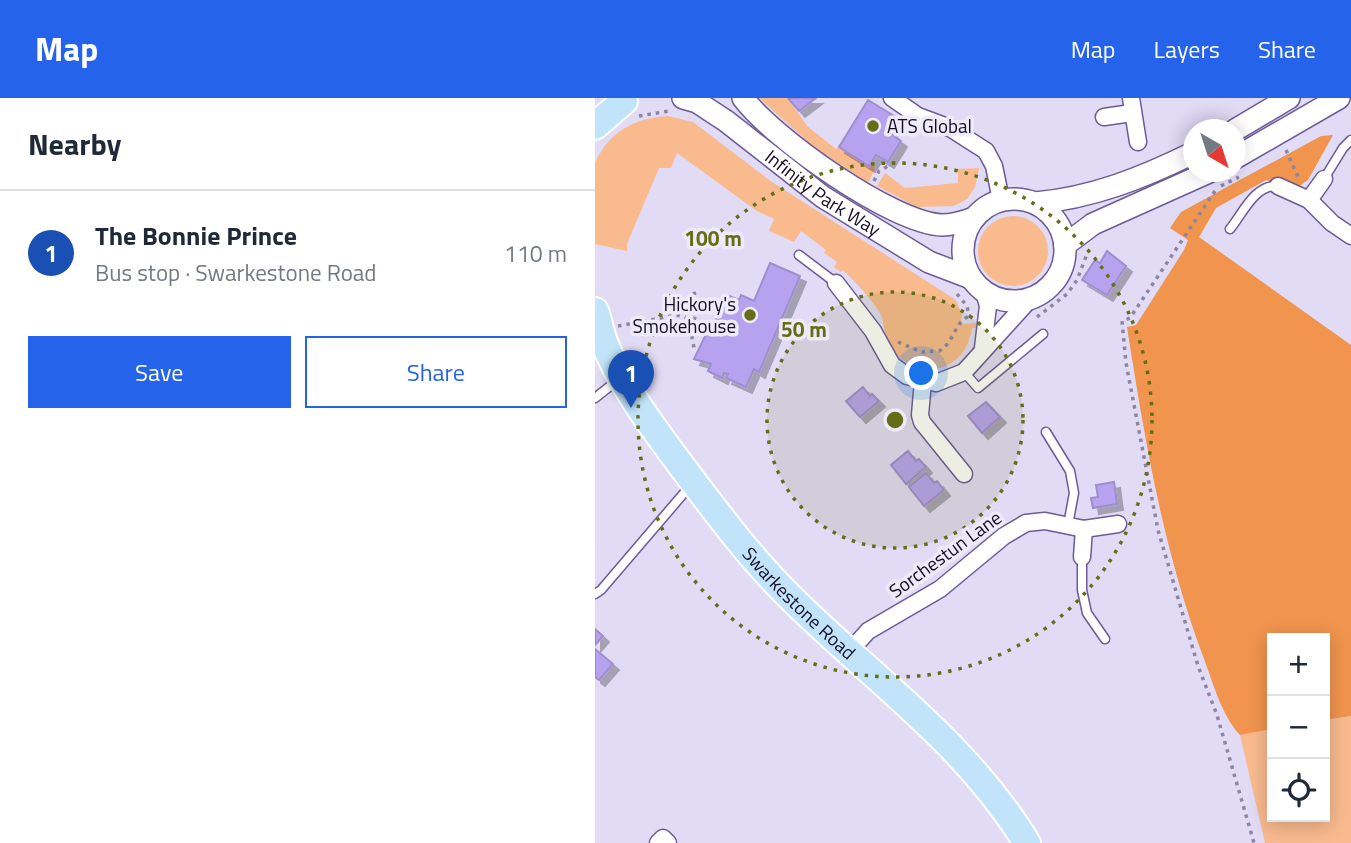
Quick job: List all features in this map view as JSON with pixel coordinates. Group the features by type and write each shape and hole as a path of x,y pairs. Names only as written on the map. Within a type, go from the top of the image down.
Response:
{"main road":[{"path":"595,108 627,99"},
{"path":"595,126 627,99"},
{"name":"Swarkestone Road","path":"595,311 621,377 650,423 694,482 773,579 961,756 1027,843"}],"street":[{"name":"Infinity Park Way","path":"683,98 697,102 726,121 823,198 929,262 977,285"},
{"name":"Infinity Park Way","path":"743,98 775,130 813,161 867,196 925,222 949,224 974,218"},
{"path":"893,98 918,116 950,128 986,152 994,166 1001,200"},
{"path":"1246,123 1289,98"},
{"path":"1246,162 1339,98"},
{"path":"1104,117 1131,105 1138,142"},
{"path":"983,348 988,306 963,258 962,247 968,227 974,218 986,207 1001,200 1018,199 1035,203 1097,193 1183,157"},
{"path":"1307,199 1324,179"},
{"path":"1065,244 1093,224 1208,182"},
{"path":"1278,186 1307,199 1332,223 1351,236"},
{"path":"977,285 1002,300 1022,300 1046,290 1057,277 1065,244 1055,220 1035,203"},
{"path":"836,282 873,331 892,365 907,376 923,382 936,383 964,372 1031,298"},
{"path":"923,382 920,415 922,422 964,474"},
{"name":"Sorchestun Lane","path":"850,651 869,632 940,589 1004,536 1026,523 1045,521 1076,527 1118,524"},
{"path":"1076,527 1081,557"},
{"path":"658,843 663,838 668,843"}],"lane":[{"path":"1324,179 1351,140"},
{"path":"1230,229 1257,192 1267,186 1278,186"},
{"path":"799,255 836,282"},
{"path":"964,372 978,388 1043,334"},
{"path":"595,398 621,377"},
{"path":"1046,432 1070,471 1076,527"},
{"path":"595,594 694,482"},
{"path":"1081,557 1082,590 1087,613 1105,639"}],"path":[{"path":"1276,156 1296,144"},
{"path":"1286,150 1307,199"},
{"path":"867,196 879,171 899,160"},
{"path":"1207,193 1212,182"},
{"path":"1212,182 1130,318 1122,321 1126,363 1158,530 1255,843"},
{"path":"1030,324 1067,294 1077,281 1090,250"},
{"path":"694,291 698,310 692,338 695,352"},
{"path":"605,332 677,316 694,320"},
{"path":"873,331 884,328 892,338 908,348 933,353 944,348 957,324 969,316"}],"shaded area":[{"path":"759,98 788,98 807,126 836,149 839,147 869,165 873,160 875,169 868,183 813,146"},
{"path":"668,116 693,122 772,182 956,300 962,314 961,324 976,323 967,346 960,355 952,363 933,369 920,368 903,360 888,342 877,309 843,270 841,272 834,267 837,262 824,253 826,250 801,231 794,242 769,231 774,219 757,211 677,153 671,168 659,168 627,244 627,251 595,244 595,163 601,152 615,135 624,129 644,120"},
{"path":"1333,135 1308,180 1295,189 1266,180 1216,208 1199,237 1351,345 1351,716 1330,719 1330,633 1267,633 1267,730 1240,735 1219,699 1177,577 1148,454 1127,327 1136,325 1184,250 1188,240 1170,228 1181,212 1236,182 1246,182 1246,177 1321,136"},
{"path":"979,168 975,187 967,199 954,206 917,207 877,186 885,173 905,188 958,183 958,169"},
{"path":"1020,216 1033,222 1042,231 1046,237 1046,265 1038,276 1027,284 1006,286 988,276 980,265 978,244 988,226 999,218"},
{"path":"1351,716 1351,843 1265,843 1240,735 1267,730 1267,822 1330,822 1330,719"}],"building":[{"path":"788,98 816,98 799,111"},
{"name":"ATS Global","path":"868,100 899,119 890,133 901,141 888,162 876,155 869,166 839,147"},
{"path":"1107,251 1126,266 1107,295 1082,280 1095,260 1100,263"},
{"name":"Hickory's Smokehouse","path":"770,263 800,276 759,372 754,369 746,387 726,378 728,374 724,373 722,378 708,371 711,364 694,359 708,330 711,331 727,295 739,300 741,295 754,301"},
{"path":"863,387 870,396 872,394 879,401 860,417 846,401"},
{"path":"986,402 1000,417 982,433 968,416"},
{"path":"908,451 916,461 919,459 926,467 906,484 891,465"},
{"path":"926,473 944,490 924,506 909,487"},
{"path":"1114,482 1117,504 1093,508 1091,498 1098,497 1096,485"},
{"path":"595,629 603,636 595,645"},
{"path":"595,649 613,664 599,680 595,677"}],"place":[{"name":"ATS Global","path":"873,126"},
{"name":"Hickory's Smokehouse","path":"750,315"},
{"name":"The Bonnie Prince","path":"631,408"}]}
